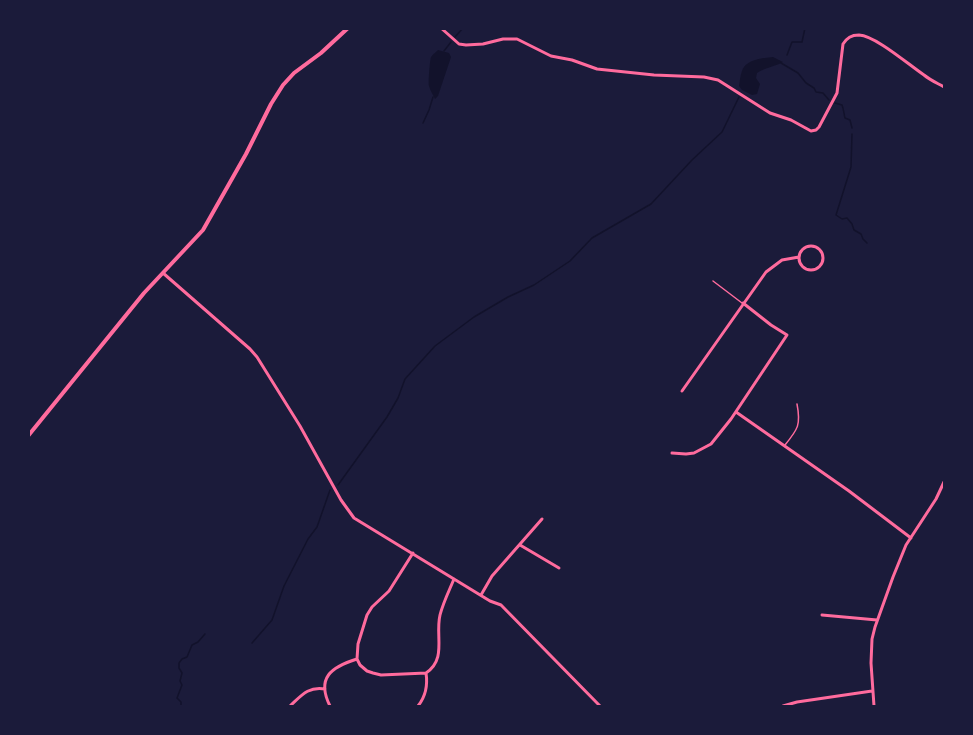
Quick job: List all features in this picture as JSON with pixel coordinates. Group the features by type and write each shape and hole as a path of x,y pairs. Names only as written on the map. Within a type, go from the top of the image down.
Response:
{"street":[{"path":"28,436 139,299 206,225 283,85 348,28"},
{"path":"441,28 459,44 483,44 503,39 517,39 551,56 572,60 597,69 718,80 770,113 791,120 811,131 819,127 833,101 838,86 843,44 851,36 862,36 883,46 926,77 945,87"},
{"path":"810,245 818,247 824,255 820,266 811,270 803,267 799,257 802,249 810,245"},
{"path":"682,391 766,272 782,260 799,257"},
{"path":"163,273 257,357 300,426 341,500 354,518 490,601 501,605 600,706"},
{"path":"672,453 699,452 714,440 736,412 787,334 771,325 743,303"},
{"path":"736,412 849,491 911,538"},
{"path":"874,706 871,651 877,620 899,561 945,482"},
{"path":"481,595 492,576 542,519"},
{"path":"520,545 559,568"},
{"path":"413,553 389,591 367,615 358,644 357,659 367,671 381,675 426,673 437,661 440,646 440,616 454,579"},
{"path":"822,615 877,620"},
{"path":"330,706 324,689 326,679 340,664 357,659"},
{"path":"418,706 426,693 426,673"},
{"path":"290,706 309,690 324,689"},
{"path":"783,706 872,691"}],"lane":[{"path":"713,281 743,303"},
{"path":"784,446 798,427 797,404"}],"shaded area":[{"path":"438,50 449,53 451,57 435,99 429,86 429,76 431,57"},
{"path":"773,57 783,62 757,73 756,78 760,84 757,94 752,95 742,90 739,86 744,67 755,60"}],"waterway":[{"path":"455,37 463,28"},
{"path":"787,55 792,42 802,42 805,28"},
{"path":"444,51 451,42"},
{"path":"781,63 798,73 816,92 823,93 829,100"},
{"path":"423,123 433,97"},
{"path":"338,485 387,417 398,398 405,379 435,346 474,317 534,285 570,261 592,238 651,204 722,132 739,97"},
{"path":"835,103 842,105 845,118 850,120 852,128"},
{"path":"852,134 851,167 836,215 842,219 847,218 854,230 861,234 867,243"},
{"path":"252,643 272,620 284,586 308,539 317,527 330,490"},
{"path":"181,706 177,698 182,685 179,663 187,657 192,645 205,634"}]}
